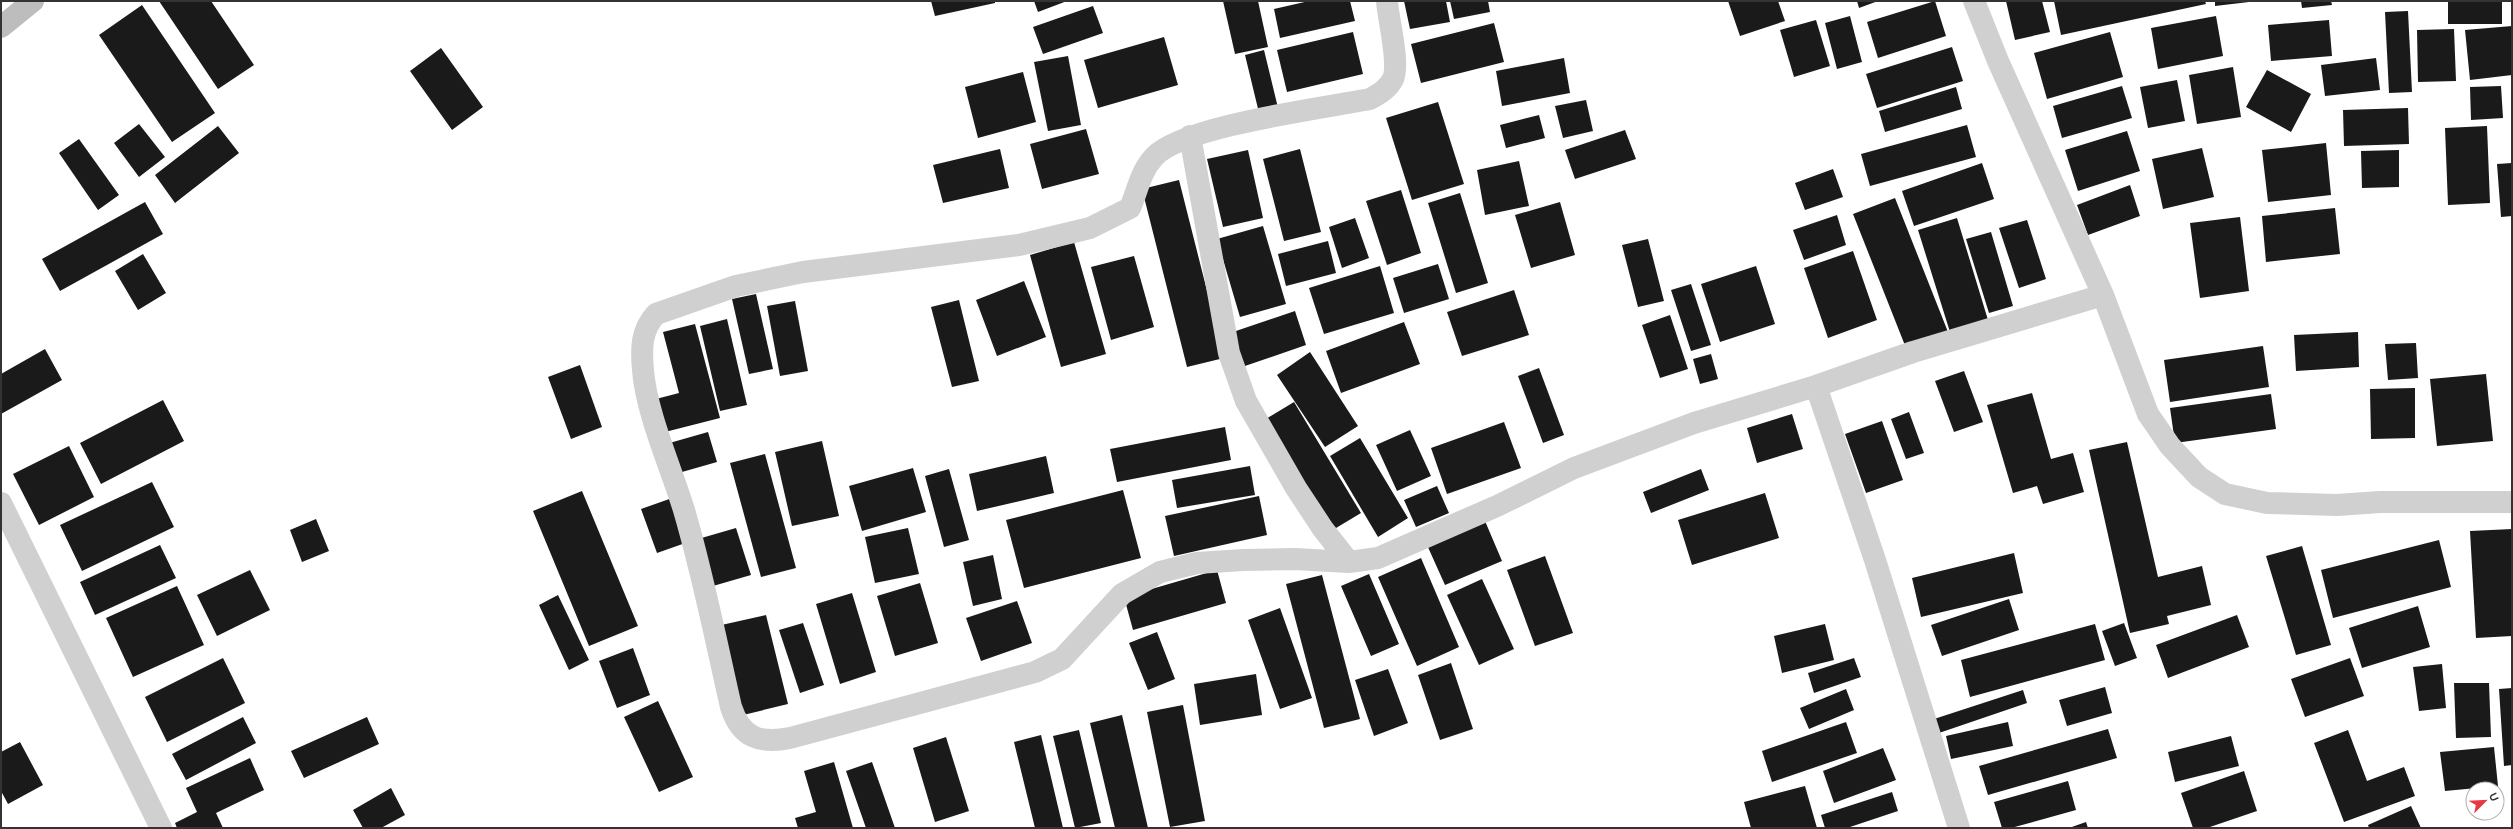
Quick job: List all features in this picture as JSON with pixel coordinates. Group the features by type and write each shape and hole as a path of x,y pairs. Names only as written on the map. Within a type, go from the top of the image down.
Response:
{"main road":[{"path":"1,27 33,1"}],"street":[{"path":"1387,1 1395,64 1394,77 1381,93 1370,99 1190,136 1155,155 1144,169 1137,183 1130,208 1090,228 1019,245 803,272 736,286 656,314 648,322 642,346 643,372 651,406 699,564 735,719 747,733 761,741 774,741 1034,672 1062,659 1122,594 1160,572 1197,563 1243,560 1295,558 1349,562 1378,558 1402,549 1581,466 1694,423 1816,386 1913,352 2103,295"},
{"path":"1974,1 1998,61 2103,295 2148,414 2170,446 2199,477 2225,494 2267,503 2329,505 2380,502 2512,502"},
{"path":"1190,136 1229,353 1246,401 1296,488 1323,529 1349,562"},
{"path":"1816,386 1875,560 1959,828"},
{"path":"1,503 161,828"}],"building":[{"path":"159,1 211,1 254,65 218,89"},
{"path":"931,1 995,1 995,3 935,16"},
{"path":"1034,1 1067,1 1038,12"},
{"path":"1223,1 1258,1 1268,47 1235,54"},
{"path":"1309,1 1350,1 1355,21 1280,38 1274,9"},
{"path":"1404,1 1446,1 1450,22 1410,29"},
{"path":"1450,1 1488,1 1490,12 1454,19"},
{"path":"1728,1 1778,1 1785,21 1740,36"},
{"path":"1857,1 1878,1 1859,8"},
{"path":"1935,1 1946,36 1878,58 1867,22"},
{"path":"2006,1 2042,1 2050,32 2015,40"},
{"path":"2054,1 2205,1 2206,4 2061,35"},
{"path":"2215,1 2249,1 2249,2 2215,6"},
{"path":"2301,1 2331,1 2332,5 2302,8"},
{"path":"2448,1 2502,1 2502,24 2448,24"},
{"path":"142,5 215,113 172,142 99,35"},
{"path":"1093,6 1103,33 1043,54 1033,27"},
{"path":"2408,11 2412,92 2389,93 2385,12"},
{"path":"1850,16 1862,62 1837,69 1825,23"},
{"path":"2216,16 2223,56 2158,69 2151,28"},
{"path":"1816,20 1830,66 1794,77 1780,30"},
{"path":"2329,20 2332,56 2271,61 2268,25"},
{"path":"1494,23 1504,62 1421,83 1411,44"},
{"path":"2512,26 2512,75 2470,80 2465,30"},
{"path":"2454,29 2456,81 2418,82 2417,30"},
{"path":"1353,32 1363,74 1287,92 1277,50"},
{"path":"2110,32 2123,77 2047,99 2034,53"},
{"path":"1164,37 1178,85 1098,108 1084,60"},
{"path":"1952,47 1963,81 1877,108 1866,74"},
{"path":"441,48 483,107 452,130 410,71"},
{"path":"1264,50 1279,112 1260,117 1245,55"},
{"path":"1068,56 1081,125 1048,131 1034,62"},
{"path":"1564,58 1570,93 1502,106 1496,71"},
{"path":"2376,58 2380,90 2325,96 2321,65"},
{"path":"2233,67 2241,117 2197,124 2189,75"},
{"path":"2267,70 2311,94 2291,132 2246,107"},
{"path":"1023,72 1036,122 978,138 965,87"},
{"path":"2177,80 2185,121 2148,128 2140,87"},
{"path":"2122,86 2132,118 2062,138 2053,106"},
{"path":"2501,86 2503,118 2471,120 2470,87"},
{"path":"1956,87 1962,109 1885,132 1879,111"},
{"path":"1586,100 1593,131 1563,138 1555,106"},
{"path":"1438,102 1464,184 1412,200 1386,118"},
{"path":"2408,108 2409,144 2344,146 2343,110"},
{"path":"1539,115 1545,138 1506,148 1500,125"},
{"path":"139,124 165,157 139,177 114,143"},
{"path":"1967,125 1976,157 1870,186 1861,154"},
{"path":"218,126 239,153 175,203 155,175"},
{"path":"2487,126 2490,203 2448,205 2445,128"},
{"path":"1086,129 1099,174 1042,189 1030,144"},
{"path":"1625,130 1636,159 1575,179 1565,150"},
{"path":"2127,131 2140,171 2078,191 2065,150"},
{"path":"79,139 119,195 98,210 59,153"},
{"path":"2326,143 2331,195 2268,202 2262,150"},
{"path":"2202,148 2214,197 2163,209 2152,159"},
{"path":"1000,149 1009,188 943,203 933,165"},
{"path":"1300,149 1321,232 1284,241 1263,159"},
{"path":"1248,150 1263,218 1223,227 1207,159"},
{"path":"2399,150 2399,187 2362,188 2361,151"},
{"path":"1519,161 1529,206 1485,215 1477,170"},
{"path":"1982,163 1994,199 1914,226 1902,191"},
{"path":"2512,163 2512,216 2501,217 2497,164"},
{"path":"1833,169 1843,197 1805,210 1795,183"},
{"path":"1179,180 1224,358 1187,367 1142,189"},
{"path":"2130,185 2140,216 2088,235 2077,205"},
{"path":"1401,190 1421,253 1387,265 1366,201"},
{"path":"1460,193 1488,283 1456,293 1428,203"},
{"path":"1895,198 1948,332 1906,348 1853,214"},
{"path":"145,202 163,234 60,291 42,259"},
{"path":"1560,202 1575,255 1531,268 1515,215"},
{"path":"2335,208 2340,254 2266,262 2262,216"},
{"path":"1837,215 1846,245 1804,260 1793,230"},
{"path":"2240,217 2249,291 2200,298 2190,223"},
{"path":"1355,218 1369,258 1342,268 1329,227"},
{"path":"1957,218 1988,320 1950,332 1918,230"},
{"path":"2027,220 2046,279 2019,288 1999,228"},
{"path":"1263,226 1286,304 1240,317 1217,239"},
{"path":"1991,232 2013,306 1989,313 1966,239"},
{"path":"1648,239 1664,301 1638,307 1622,245"},
{"path":"1328,241 1336,273 1286,286 1278,254"},
{"path":"1074,242 1106,354 1061,367 1030,255"},
{"path":"1853,251 1877,320 1828,338 1804,268"},
{"path":"143,254 166,293 138,310 115,271"},
{"path":"1134,256 1154,327 1111,340 1091,267"},
{"path":"1438,264 1449,299 1404,313 1393,278"},
{"path":"1380,266 1394,313 1324,334 1309,288"},
{"path":"1756,266 1775,324 1720,342 1701,284"},
{"path":"1024,281 1046,337 997,356 976,300"},
{"path":"1691,284 1711,345 1691,351 1671,290"},
{"path":"1514,290 1529,335 1462,356 1447,312"},
{"path":"756,294 773,369 749,374 732,299"},
{"path":"959,300 979,381 952,387 931,307"},
{"path":"795,301 808,371 780,376 767,306"},
{"path":"1295,311 1306,345 1242,367 1230,333"},
{"path":"1670,315 1688,369 1660,378 1642,325"},
{"path":"727,319 747,405 720,411 700,326"},
{"path":"1404,322 1420,364 1341,393 1326,351"},
{"path":"695,324 720,418 665,432 656,399 679,393 663,332"},
{"path":"2358,332 2359,367 2296,371 2294,335"},
{"path":"2416,343 2418,378 2388,380 2385,344"},
{"path":"2263,346 2269,387 2170,402 2164,360"},
{"path":"45,349 62,380 1,414 1,374"},
{"path":"1310,352 1358,426 1325,447 1277,375"},
{"path":"1711,354 1718,379 1700,384 1693,359"},
{"path":"580,365 602,427 571,439 548,377"},
{"path":"1539,368 1564,435 1543,443 1518,376"},
{"path":"1964,371 1983,422 1954,432 1935,381"},
{"path":"2486,374 2493,441 2437,446 2430,379"},
{"path":"2415,388 2415,438 2371,439 2370,389"},
{"path":"2032,393 2051,459 2073,453 2084,492 2043,504 2037,486 2013,493 1987,405"},
{"path":"2271,394 2276,429 2175,443 2170,408"},
{"path":"163,400 184,441 101,484 80,443"},
{"path":"1294,402 1361,513 1331,531 1264,420"},
{"path":"1909,412 1924,453 1906,459 1891,419"},
{"path":"1792,414 1803,449 1757,463 1747,428"},
{"path":"1882,421 1903,480 1866,493 1845,434"},
{"path":"1504,422 1521,468 1447,494 1431,448"},
{"path":"1225,427 1231,460 1117,482 1110,449"},
{"path":"1410,430 1431,476 1397,491 1376,445"},
{"path":"708,432 717,462 675,474 666,444"},
{"path":"1360,438 1408,518 1378,537 1330,456"},
{"path":"822,441 839,516 792,526 775,452"},
{"path":"2127,442 2158,577 2202,566 2211,605 2167,616 2169,624 2130,633 2089,450"},
{"path":"69,446 94,497 39,525 13,474"},
{"path":"765,454 796,568 761,577 730,463"},
{"path":"1046,456 1054,493 977,511 969,474"},
{"path":"1250,466 1255,495 1177,508 1172,480"},
{"path":"913,468 926,512 862,531 849,486"},
{"path":"949,469 969,540 944,547 925,476"},
{"path":"1701,469 1709,490 1651,513 1643,492"},
{"path":"152,482 174,527 82,571 60,525"},
{"path":"1437,486 1449,513 1416,527 1404,500"},
{"path":"1123,490 1141,558 1024,588 1006,520"},
{"path":"582,491 638,626 589,646 533,511"},
{"path":"1765,493 1779,538 1692,565 1678,520"},
{"path":"1259,496 1267,535 1174,556 1165,516"},
{"path":"675,497 691,541 657,553 641,509"},
{"path":"316,519 329,551 302,562 290,530"},
{"path":"1485,521 1502,561 1445,585 1427,545"},
{"path":"736,528 751,575 713,586 698,539"},
{"path":"908,528 919,574 875,583 865,537"},
{"path":"2512,529 2512,636 2476,638 2470,531"},
{"path":"2439,540 2451,587 2333,618 2321,570"},
{"path":"160,545 176,578 95,615 80,582"},
{"path":"2302,546 2331,645 2296,655 2266,556"},
{"path":"2014,553 2023,593 1921,617 1912,578"},
{"path":"993,555 1002,599 973,606 963,562"},
{"path":"1545,556 1573,633 1535,646 1507,570"},
{"path":"1421,558 1459,647 1417,666 1378,577"},
{"path":"250,570 270,610 217,636 197,595"},
{"path":"1217,570 1226,603 1133,630 1124,597"},
{"path":"1369,574 1399,644 1371,656 1341,586"},
{"path":"1322,575 1360,719 1324,728 1286,584"},
{"path":"1482,579 1514,649 1479,665 1447,595"},
{"path":"920,583 938,643 895,656 877,596"},
{"path":"177,586 204,645 133,677 106,618"},
{"path":"852,593 876,672 840,684 816,604"},
{"path":"558,595 589,660 569,670 539,605"},
{"path":"2009,599 2019,630 1942,656 1931,625"},
{"path":"1017,601 1032,643 981,661 966,618"},
{"path":"2418,606 2430,647 2362,668 2349,628"},
{"path":"1280,608 1312,698 1280,709 1248,620"},
{"path":"766,615 788,704 739,716 717,626"},
{"path":"2237,615 2249,647 2168,678 2156,645"},
{"path":"803,623 824,685 800,693 779,630"},
{"path":"2124,623 2137,658 2115,666 2102,631"},
{"path":"1825,624 1834,660 1782,673 1774,636"},
{"path":"2095,624 2105,660 1970,697 1961,660"},
{"path":"1157,632 1175,679 1148,690 1129,643"},
{"path":"633,648 650,695 617,708 599,661"},
{"path":"223,658 245,703 167,742 145,697"},
{"path":"1854,658 1861,677 1814,693 1808,673"},
{"path":"2350,658 2364,696 2305,717 2291,679"},
{"path":"1451,663 1473,729 1440,740 1418,675"},
{"path":"2442,664 2446,708 2419,711 2413,667"},
{"path":"1388,669 1408,723 1374,736 1355,680"},
{"path":"1256,674 1262,715 1200,725 1194,684"},
{"path":"2454,683 2489,683 2491,737 2456,738"},
{"path":"2105,687 2112,713 2067,726 2059,700"},
{"path":"2512,688 2512,765 2504,766 2499,689"},
{"path":"1846,689 1854,710 1809,729 1800,708"},
{"path":"2023,690 2027,703 1936,734 1931,720"},
{"path":"658,701 693,777 659,792 624,717"},
{"path":"1183,705 1205,821 1170,827 1147,712"},
{"path":"1122,715 1148,828 1115,828 1090,723"},
{"path":"243,717 256,743 186,780 172,754"},
{"path":"367,717 379,744 304,778 291,751"},
{"path":"1846,722 1857,753 1772,782 1762,751"},
{"path":"2008,722 2013,746 1951,759 1946,736"},
{"path":"2108,729 2117,758 1988,795 1979,766"},
{"path":"1079,730 1101,823 1075,828 1053,736"},
{"path":"2348,730 2367,781 2404,767 2415,796 2344,822 2314,743"},
{"path":"1041,735 1063,828 1035,828 1014,742"},
{"path":"2231,736 2239,766 2175,782 2168,752"},
{"path":"946,737 969,811 935,822 913,748"},
{"path":"20,742 43,785 8,804 1,791 1,752"},
{"path":"2494,747 2497,781 2465,781 2465,789 2445,791 2440,752"},
{"path":"1883,748 1896,780 1834,803 1823,771"},
{"path":"250,758 264,790 216,813 223,828 177,828 175,823 197,812 186,788"},
{"path":"834,762 853,828 798,828 795,818 816,812 804,771"},
{"path":"872,762 895,828 866,828 846,771"},
{"path":"2244,771 2257,811 2207,828 2193,828 2181,793"},
{"path":"2068,781 2076,810 2011,828 2002,828 1994,802"},
{"path":"1805,786 1817,828 1751,828 1744,802"},
{"path":"391,788 405,815 381,828 363,828 353,810"},
{"path":"1892,792 1898,811 1847,828 1825,828 1821,815"},
{"path":"2411,806 2421,828 2369,828 2368,825"},
{"path":"2086,822 2088,828 2069,828"}]}
